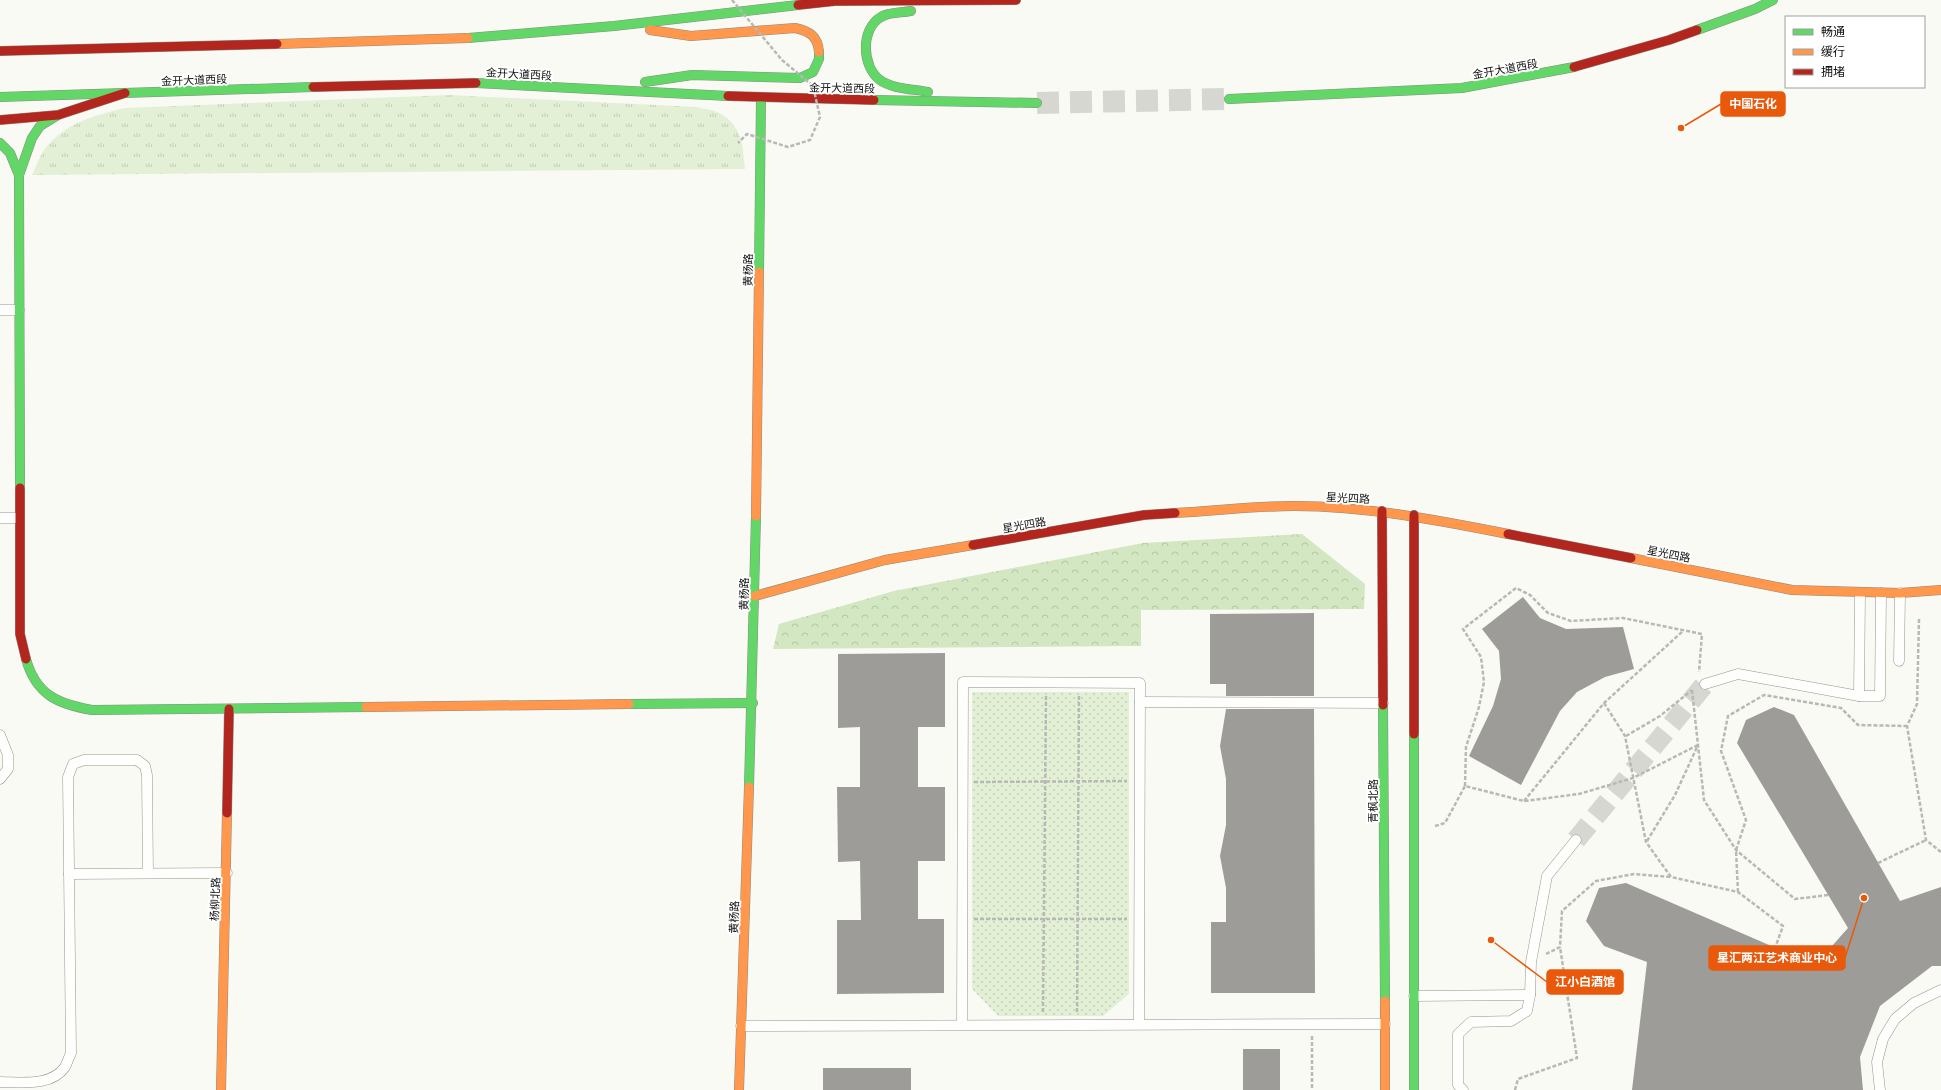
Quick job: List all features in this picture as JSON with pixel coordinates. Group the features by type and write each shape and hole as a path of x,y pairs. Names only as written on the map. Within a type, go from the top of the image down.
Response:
{"main road":[{"path":"0,51 459,39 614,26 834,1 1016,0"},
{"name":"金开大道西段","path":"1229,99 1462,88 1563,70 1669,40 1755,9 1774,0"},
{"path":"966,1 880,17 870,27 866,43 866,56 871,72 881,81 972,102"},
{"path":"598,89 692,75 800,78 813,72 819,59 818,42 808,31 795,28 691,36 614,26"},
{"name":"金开大道西段","path":"0,97 460,82 761,98 1037,104"},
{"path":"0,120 58,115 125,93"},
{"name":"黄杨路","path":"739,1090 753,703 761,98"},
{"path":"19,175 32,138 40,126 58,115"},
{"path":"0,143 5,145 13,157 19,175 20,634 24,659 34,680 50,698 70,707 92,710 753,703"},
{"name":"星光四路","path":"755,596 885,560 1144,515 1294,506 1382,511 1414,515 1792,590 1860,593 1900,593 1941,590"},
{"name":"青枫北路","path":"1382,511 1385,1090"},
{"path":"1414,515 1414,1090"},
{"name":"杨柳北路","path":"221,1090 227,873 229,709"}],"lane":[{"path":"0,310 19,310"},
{"path":"0,518 19,518"},
{"path":"1859,696 1860,593"},
{"path":"1699,682 1738,674 1859,696 1880,696 1881,593"},
{"path":"1899,661 1900,593"},
{"path":"962,1025 963,682 1140,682 1139,1024"},
{"path":"1140,702 1383,703"},
{"path":"0,735 8,755 8,769 0,779"},
{"path":"0,1082 43,1082 55,1077 65,1067 71,1053 68,777 73,764 84,760 137,760 145,766 147,775 148,873"},
{"path":"1463,1090 1458,1085 1458,1034 1471,1022 1511,1021 1527,1011 1530,995 1531,962 1547,876 1576,840"},
{"path":"69,874 227,873"},
{"path":"1880,1090 1877,1062 1884,1039 1895,1019 1914,1002 1941,990"},
{"path":"1414,996 1530,995"},
{"path":"741,1026 1385,1024"}],"path":[{"path":"732,0 782,60 813,86 820,117 810,140 788,147 747,134 738,143"},
{"path":"1435,826 1445,823 1465,786 1466,747 1479,707 1484,682 1481,657 1463,629 1516,588 1530,595 1548,613 1571,621 1623,618 1702,634 1699,682 1692,690 1660,716 1626,736"},
{"path":"1919,619 1917,704 1907,726 1926,840 1941,852"},
{"path":"1524,801 1604,703 1683,631"},
{"path":"1043,1025 1046,682"},
{"path":"1077,1025 1079,682"},
{"path":"1692,690 1704,800 1736,850 1795,899 1828,895"},
{"path":"1738,892 1736,850 1746,820 1721,751 1728,716 1764,695 1841,708 1858,725 1907,726"},
{"path":"1604,703 1626,736 1646,842 1671,877"},
{"path":"1465,786 1524,801 1579,794 1633,778 1698,745"},
{"path":"1646,842 1675,795 1698,745"},
{"path":"962,783 1140,781"},
{"path":"1878,863 1926,840"},
{"path":"1515,1090 1518,1079 1577,1058 1560,947 1562,911 1596,881 1634,874 1671,877 1738,892 1783,926 1775,948"},
{"path":"962,918 1140,919"},
{"path":"1531,962 1560,947"},
{"path":"1312,1024 1312,1090"}],"green space":[{"path":"450,95 697,107 713,111 728,119 737,131 742,145 745,169 32,175 47,146 66,129 85,120 125,108"},
{"path":"1302,534 1365,584 1364,609 1141,610 1141,646 773,649 779,624 894,591 1143,543"},
{"path":"972,692 1129,692 1129,994 1103,1016 998,1016 972,989"}],"building":[{"path":"1523,597 1540,618 1566,629 1623,627 1634,669 1605,677 1577,692 1560,711 1521,785 1469,756 1493,706 1501,679 1499,651 1482,629"},
{"path":"1314,613 1314,696 1226,696 1226,684 1210,684 1210,614"},
{"path":"945,653 945,727 918,727 918,787 945,787 945,861 918,861 918,919 944,919 944,993 837,994 837,920 861,920 860,861 838,862 837,787 860,787 860,727 838,728 838,654"},
{"path":"1774,707 1794,715 1900,901 1941,887 1941,966 1932,966 1880,1006 1860,1057 1863,1090 1632,1090 1647,962 1604,946 1586,921 1599,888 1626,883 1815,965 1848,928 1737,743 1746,720"},
{"path":"1226,709 1314,709 1315,993 1211,993 1211,922 1226,922 1226,888 1220,856 1226,825 1226,779 1220,746"},
{"path":"1243,1049 1280,1049 1280,1090 1243,1090"},
{"path":"823,1068 911,1068 911,1090 823,1090"}],"tunnel":[{"path":"1037,103 1229,99"},
{"path":"1576,840 1705,684"}],"traffic: fast":[{"path":"1697,30 1755,9 1773,0"},
{"path":"468,38 614,26 798,5"},
{"path":"911,11 888,14 881,17 874,23 869,30 867,39 867,58 874,74 885,83 897,87 928,92"},
{"path":"645,82 692,75 800,78 813,72 819,59 819,52"},
{"path":"1229,99 1462,88 1574,67"},
{"path":"476,83 728,96"},
{"path":"0,97 313,87"},
{"path":"759,272 761,98"},
{"path":"874,100 1037,103"},
{"path":"19,175 32,138 40,126 58,115"},
{"path":"0,143 10,153 19,175"},
{"path":"19,175 20,488"},
{"path":"749,787 756,516"},
{"path":"26,659 30,671 36,681 50,696 69,705 92,710 366,707"},
{"path":"629,704 753,703"},
{"path":"1383,705 1385,1001"},
{"path":"1414,734 1414,1090"}],"traffic: slow":[{"path":"650,30 691,36 795,28 812,35 817,42 819,52"},
{"path":"277,44 468,38"},
{"path":"756,516 759,272"},
{"path":"1175,513 1294,506 1348,508 1401,515 1508,534"},
{"path":"755,596 885,560 973,545"},
{"path":"1631,558 1792,590 1900,593 1941,590"},
{"path":"366,707 629,704"},
{"path":"739,1090 749,787"},
{"path":"221,1090 227,813"},
{"path":"1385,1001 1385,1090"}],"traffic: jam":[{"path":"798,5 835,1 1016,0"},
{"path":"1574,67 1669,40 1697,30"},
{"path":"0,51 277,44"},
{"path":"313,87 476,83"},
{"path":"0,120 58,115 125,93"},
{"path":"728,96 874,100"},
{"path":"20,488 20,634 26,659"},
{"path":"1382,511 1383,705"},
{"path":"973,545 1144,515 1175,513"},
{"path":"1414,515 1414,734"},
{"path":"1508,534 1631,558"},
{"path":"227,813 229,709"}],"place":[{"name":"中国石化","path":"1681,128"},
{"name":"星汇两江艺术商业中心","path":"1864,898"},
{"name":"江小白酒馆","path":"1491,940"}]}
